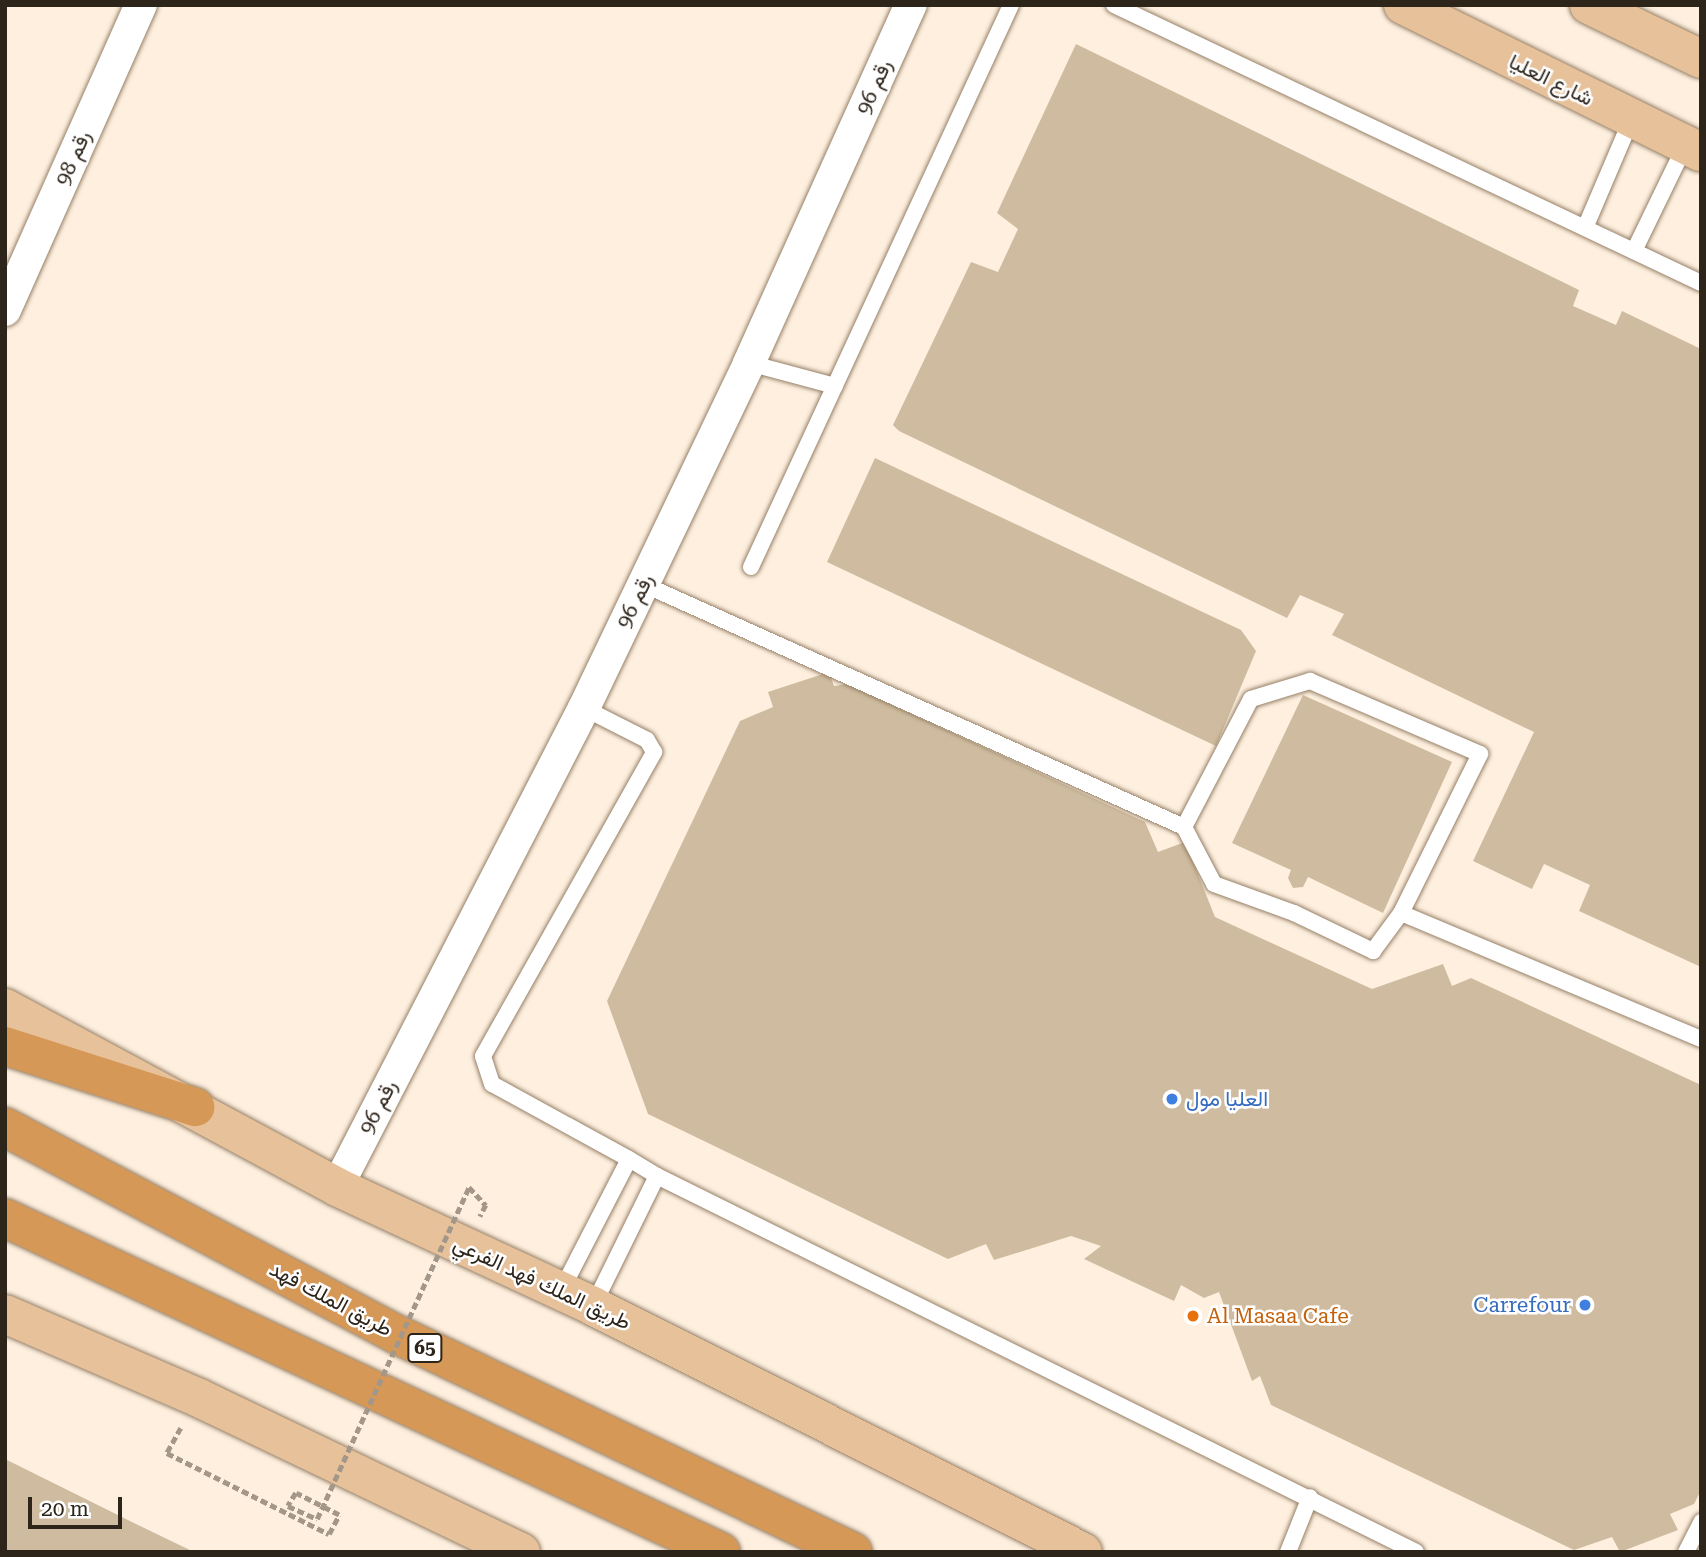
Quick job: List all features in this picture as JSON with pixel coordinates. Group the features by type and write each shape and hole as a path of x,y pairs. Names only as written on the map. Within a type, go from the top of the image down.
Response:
{"highway":[{"path":"5,1046 195,1107"},
{"name":"طريق الملك فهد","path":"5,1127 398,1335 853,1552"},
{"path":"5,1218 721,1552"}],"main road":[{"name":"شارع العليا","path":"1403,5 1693,149"},
{"path":"1589,5 1701,59"},
{"name":"طريق الملك فهد الفرعي","path":"5,1008 195,1107 337,1187 577,1299 1083,1552"},
{"path":"5,1314 199,1398 502,1548"}],"street":[{"name":"رقم 98","path":"5,310 141,5"},
{"name":"رقم 96","path":"337,1187 584,708 749,363 911,5"}],"lane":[{"path":"751,567 1010,5"},
{"path":"1114,5 1701,283"},
{"path":"1586,228 1631,120"},
{"path":"1634,251 1693,149"},
{"path":"749,363 835,386"},
{"path":"643,584 1184,827 1214,884 1294,913 1373,951 1401,913 1480,754 1310,681 1251,699 1184,827"},
{"path":"584,708 647,740 654,752 489,1041 483,1063 492,1084 657,1176 1310,1497 1416,1552"},
{"path":"1401,913 1701,1039"},
{"path":"577,1299 629,1159"},
{"path":"577,1299 657,1176"},
{"path":"1289,1552 1310,1497"},
{"path":"1686,1552 1701,1522"}],"path":[{"path":"199,1398 167,1453 329,1534 339,1515 296,1493 288,1506 317,1519 469,1187 486,1205 479,1218 446,1201"}],"building":[{"path":"1076,44 1579,290 1573,306 1616,325 1622,311 1701,349 1701,967 1579,911 1590,885 1544,864 1532,889 1473,861 1534,732 1332,635 1344,614 1300,595 1287,618 899,431 893,425 971,262 998,272 1018,229 997,213"},
{"path":"875,458 1241,630 1256,651 1216,746 827,562"},
{"name":"العليا مول","path":"829,672 834,686 847,684 1145,822 1158,852 1185,842 1215,917 1372,989 1443,964 1452,986 1471,978 1701,1085 1701,1490 1694,1504 1670,1514 1678,1530 1620,1552 1612,1537 1574,1550 1271,1405 1260,1376 1252,1381 1219,1292 1204,1298 1181,1285 1174,1301 1084,1259 1101,1246 1071,1236 994,1260 986,1244 948,1259 648,1114 607,1001 740,721 773,707 768,692"},
{"path":"1303,695 1452,762 1383,913 1308,877 1303,887 1293,888 1288,878 1291,870 1232,843"},
{"path":"5,1459 136,1524 194,1552 5,1552"}],"place":[{"name":"العليا مول","path":"1172,1099"},
{"name":"Carrefour","path":"1585,1305"},
{"name":"Al Masaa Cafe","path":"1193,1316"}]}
